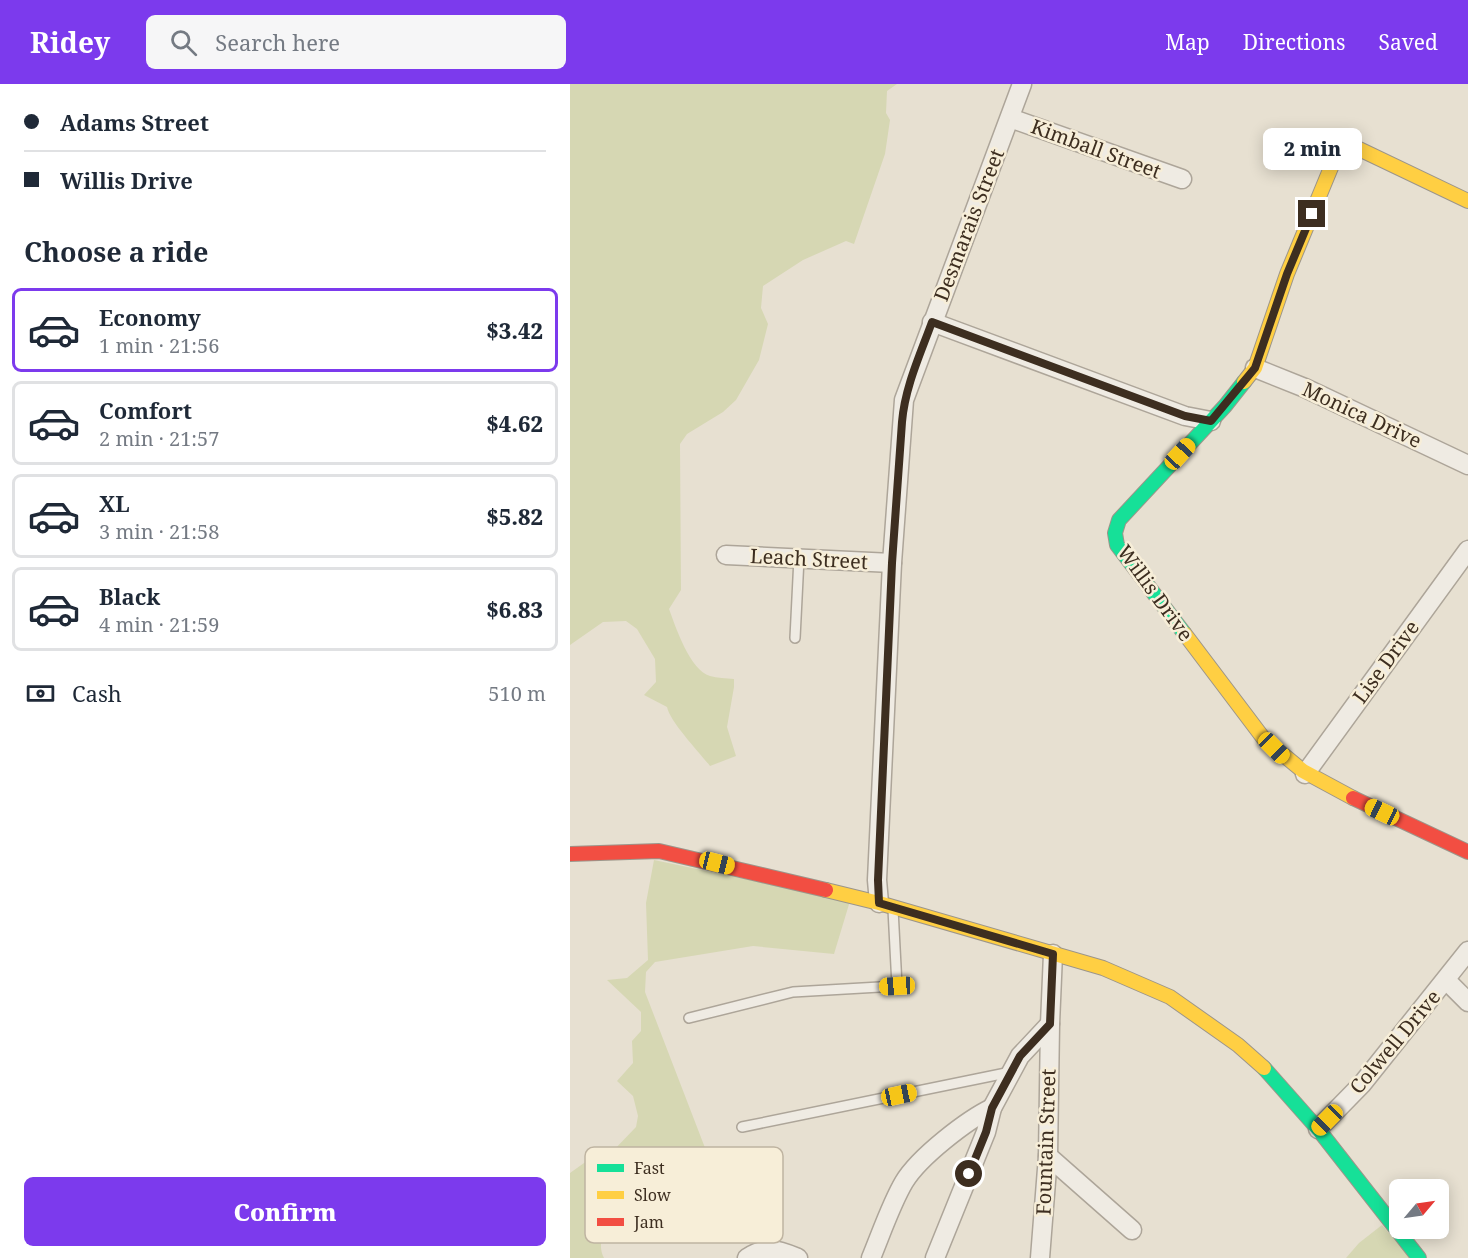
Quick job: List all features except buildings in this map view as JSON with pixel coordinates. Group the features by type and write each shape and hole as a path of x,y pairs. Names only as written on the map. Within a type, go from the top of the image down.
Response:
{"street":[{"name":"Desmarais Street","path":"886,905 878,880 892,563 904,400 1022,84"},
{"name":"Kimball Street","path":"1010,118 1182,180"},
{"name":"Willis Drive","path":"1468,201 1357,148 1344,145 1336,153 1287,274 1255,368 1211,421 1119,520 1115,533 1117,545 1264,739 1283,758 1305,774 1468,852"},
{"path":"932,322 1164,409 1211,421"},
{"name":"Monica Drive","path":"1255,368 1305,388 1468,465"},
{"name":"Lise Drive","path":"1305,774 1468,550"},
{"name":"Leach Street","path":"726,555 892,563"},
{"path":"570,854 659,851 693,858 886,905 1103,968 1170,997 1238,1045 1270,1073 1318,1129 1419,1258"},
{"name":"Colwell Drive","path":"1318,1129 1362,1084 1468,951"},
{"name":"Fountain Street","path":"1040,1258 1048,1156 1053,954"},
{"path":"1446,980 1468,1002"},
{"path":"935,1258 986,1132 992,1108 1020,1056 1050,1024"},
{"path":"871,1258 905,1181 933,1150 978,1115 992,1108"},
{"path":"1048,1156 1132,1230"},
{"path":"747,1258 756,1252 774,1248 798,1258"}],"lane":[{"path":"795,638 799,558"},
{"path":"689,1018 793,992 897,986 886,905"},
{"path":"742,1127 1011,1072"}],"green space":[{"path":"570,84 897,84 887,91 886,113 890,120 885,154 854,244 846,241 803,260 763,286 761,308 768,324 759,360 736,400 723,412 687,434 680,444 681,590 669,609 685,647 696,666 710,676 734,679 727,727 736,756 710,766 679,729 667,707 644,695 656,682 655,659 637,629 626,621 603,622 570,645"},
{"path":"654,860 850,901 834,954 753,946 655,962 646,972 645,992 705,1147 617,1147 636,1127 638,1116 633,1096 617,1081 633,1063 632,1041 641,1031 641,1012 607,980 627,978 648,960 646,903"},
{"path":"585,1162 585,1243 602,1243 604,1258 570,1258 570,1173"},
{"path":"1382,1225 1389,1233 1389,1239 1394,1239 1410,1258 1346,1258 1359,1243"}],"traffic: fast":[{"path":"1184,633 1117,545 1115,533 1119,520 1225,406 1244,382"},
{"path":"1264,1068 1318,1129 1419,1258"}],"traffic: slow":[{"path":"1244,382 1255,368 1287,274 1337,153 1344,145 1357,148 1468,201"},
{"path":"1184,633 1264,739 1303,771 1353,798"},
{"path":"826,890 879,903 1103,968 1170,997 1238,1045 1264,1068"}],"traffic: jam":[{"path":"1353,798 1468,852"},
{"path":"570,854 659,851 826,890"}],"route":[{"path":"969,1174 986,1132 992,1108 1020,1056 1050,1024 1053,954 879,903 878,880 892,563 904,400 932,322 1185,416 1211,421 1255,368 1287,274 1312,214"}]}
